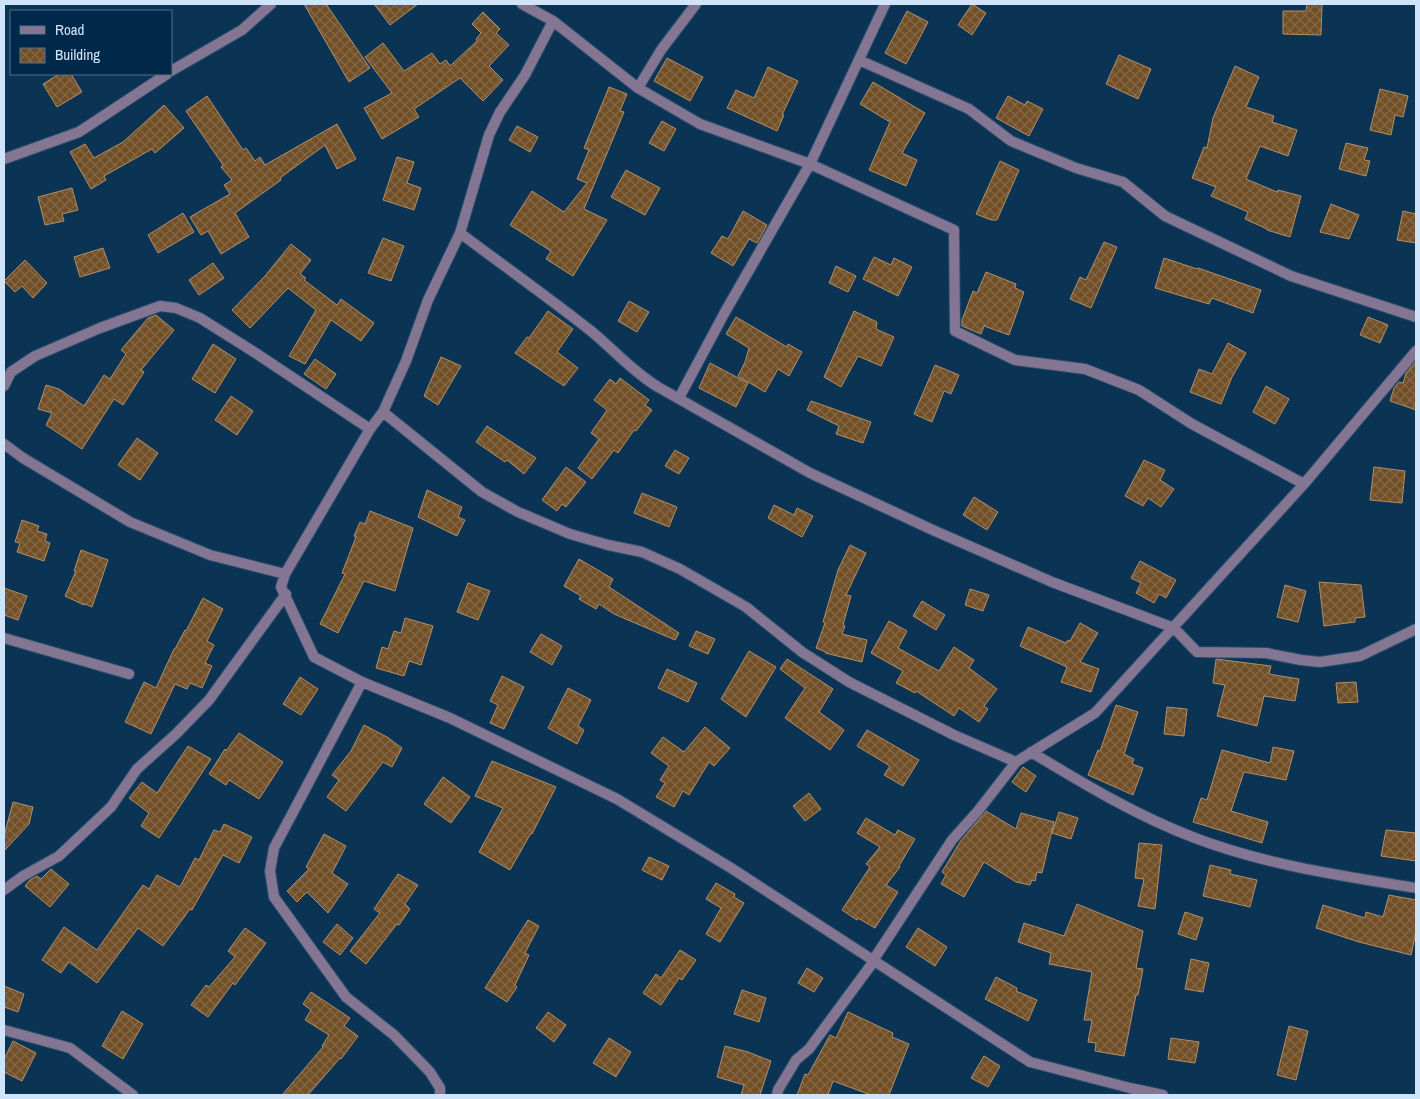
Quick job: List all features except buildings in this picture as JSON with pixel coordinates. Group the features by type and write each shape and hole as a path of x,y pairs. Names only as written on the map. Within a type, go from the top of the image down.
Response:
{"street":[{"path":"172,70 242,30 271,4"},
{"path":"522,4 553,21 638,88 700,124 810,164 954,230 955,331 1015,360 1085,370 1139,390 1192,424 1304,484"},
{"path":"638,88 661,50 696,4"},
{"path":"679,398 810,164 885,4"},
{"path":"553,21 525,76 500,112 489,135 460,233 428,300 406,361 382,412 370,429 285,574 281,587 286,594 314,657 362,682 450,718 617,799 730,868 1030,1062 1164,1095"},
{"path":"859,60 969,109 1011,141 1076,168 1123,182 1165,216 1292,276 1416,317"},
{"path":"4,159 79,132 165,75"},
{"path":"460,233 593,333 646,380 810,473 926,527 1052,582 1174,628 1197,652 1266,653 1320,662 1360,656 1416,629"},
{"path":"4,386 11,372 35,356 100,328 160,306 176,308 200,318 370,429"},
{"path":"777,1095 778,1090 796,1060 809,1049 874,961 952,840 978,811 1016,762 1095,713 1304,484 1416,351"},
{"path":"382,412 482,492 518,512 570,534 642,552 680,569 746,607 802,652 849,682 954,735 1016,762"},
{"path":"4,444 23,458 130,522 210,554 285,574"},
{"path":"4,890 58,856 111,807 138,770 209,700 286,594"},
{"path":"4,638 129,674"},
{"path":"362,682 274,848 270,871 274,897 346,997 394,1035 430,1072 440,1088 440,1095"},
{"path":"1031,752 1102,795 1196,838 1285,866 1416,888"},
{"path":"4,1030 70,1048 133,1095"}]}
